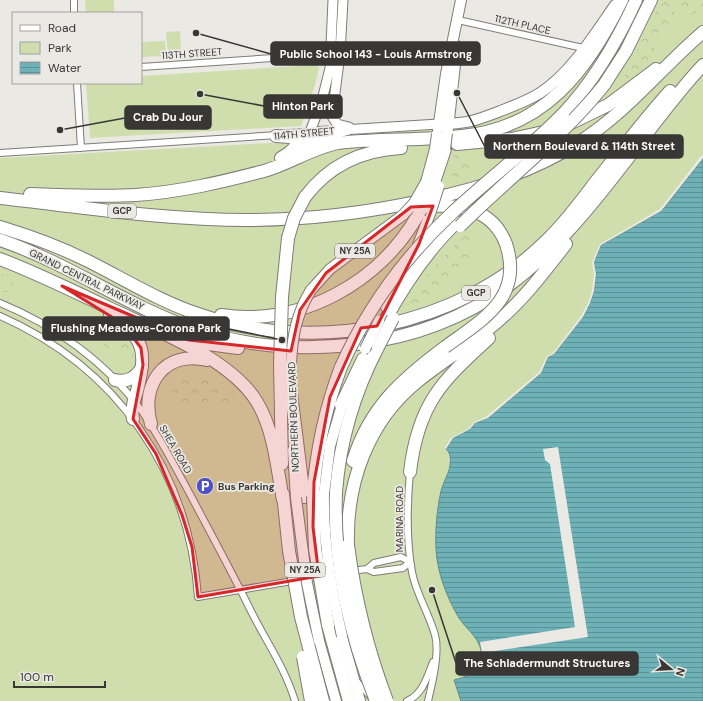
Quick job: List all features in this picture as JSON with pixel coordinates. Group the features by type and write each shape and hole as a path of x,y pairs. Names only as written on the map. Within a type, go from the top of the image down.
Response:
{"highway":[{"path":"311,701 300,642 284,500 285,365 282,297 288,238 294,218 305,197 327,169 348,155 376,144 483,133 514,122 539,109 565,88 583,67 602,40 622,0"},
{"path":"376,701 356,642 344,593 336,533 316,461 322,428 341,367 356,336 373,308 416,251 450,214 534,142 580,95 606,59 636,0"},
{"path":"341,405 386,320 422,271 458,224 567,128 604,85 630,44 650,0"},
{"name":"GCP","path":"0,198 174,216 235,220 311,218 388,208 473,189 513,175 553,158 591,134 618,114 703,32"},
{"path":"305,197 318,182 335,168 351,159 372,151 394,148 511,140 546,132 572,122 608,105 694,40"},
{"name":"GRAND CENTRAL PARKWAY","path":"0,227 39,239 70,252 158,298 189,311 220,321 264,330 297,332 336,331 378,325 418,316 454,303 480,291 507,274 546,241 572,212 662,100 703,58"},
{"name":"GRAND CENTRAL PARKWAY","path":"0,240 52,260 160,316 201,332 266,346 299,348 387,340 421,331 457,317 491,298 518,279 548,253 621,167 675,97 703,65"},
{"path":"250,174 311,139 352,129"},
{"path":"302,145 310,132"},
{"path":"276,136 290,136 296,139 296,146 290,152"},
{"path":"0,193 137,195 201,186 250,174 276,167 331,145 353,142 409,140"},
{"path":"158,298 206,312 243,317 275,315 314,304 345,290 373,270 397,246 425,212 433,184 440,149"},
{"path":"410,472 418,429 435,393 452,372 509,317 551,263 621,167"},
{"path":"325,494 356,451 375,413 388,395 408,376 488,316 502,298 508,284 510,256 506,244 498,229 489,220 465,208 446,205 388,208"},
{"path":"0,260 20,267 132,318 207,356 224,368 246,387 263,414 268,428 284,500"},
{"path":"325,494 361,461 369,442 383,419 397,401 418,380 501,319 551,263"},
{"path":"62,286 123,324 138,342 143,354 144,362 134,401 133,419"},
{"path":"132,318 182,338 218,346 287,351 311,350 333,346"},
{"path":"349,701 328,625 313,561 325,494 340,458 348,421 371,348"},
{"path":"151,424 148,408 150,390 156,376 166,367 180,360 192,358 208,361 224,368"},
{"path":"115,380 121,381 131,379 140,371 144,362"},
{"path":"291,393 325,494 349,514 348,546 361,618 375,667 387,701"},
{"path":"289,551 303,623 323,701"}],"main road":[{"path":"440,149 455,71 458,20 461,0"},
{"name":"114TH STREET","path":"443,129 473,122 534,96 558,78 583,48 618,0"},
{"name":"NORTHERN BOULEVARD","path":"291,393 285,365 300,310 311,290 335,265 403,215 433,184"},
{"path":"386,320 419,244 425,212"},
{"name":"NY 25A","path":"341,405 330,446 325,494 324,524 327,557 342,636 360,701"},
{"name":"NY 25A","path":"325,494 307,583 319,641 336,701"}],"street":[{"path":"74,0 74,12"},
{"path":"333,0 335,54 332,117 340,125 352,129"},
{"path":"310,132 325,90 335,54 343,0"},
{"name":"112TH PLACE","path":"458,20 583,48"},
{"name":"113TH STREET","path":"142,67 335,54"},
{"path":"77,84 81,148"},
{"name":"114TH STREET","path":"0,153 276,136 352,129 443,129"},
{"name":"SHEA ROAD","path":"0,302 61,335 87,354 115,380 134,401 151,424 241,590 251,612 281,664 295,701"},
{"name":"SHEA ROAD","path":"0,316 40,336 76,361 103,384 133,419 156,454 182,514 192,547 198,597 241,590"},
{"name":"MARINA ROAD","path":"410,472 407,524 410,562 416,588 434,634 436,644 434,674 428,701"},
{"path":"241,590 367,569 374,563 401,557 410,562 403,568 374,572 367,569"},
{"name":"MARINA ROAD","path":"407,701 416,696 421,690 435,657"},
{"path":"352,674 363,690 376,701"}],"highlighted area":[{"path":"433,206 419,244 377,326 361,328 330,397 314,482 313,527 319,576 198,597 192,547 182,515 156,454 133,419 143,365 141,348 123,324 62,286 189,340 291,351 300,310 326,273 411,207"}],"green space":[{"path":"85,0 114,0 114,12 86,12"},
{"path":"626,0 703,0 703,158 594,291 583,317 541,373 488,418 447,448 450,464 439,500 436,550 444,585 450,601 469,632 480,642 481,658 479,659 476,668 470,674 454,681 461,701 0,701 0,158 286,142 339,135 468,128 530,104"},
{"path":"662,0 703,0 703,10 686,17 676,9 646,63 620,85"},
{"path":"180,31 181,52 168,53 166,32"},
{"path":"165,41 166,56 142,57 142,42"},
{"path":"315,65 319,67 315,85 301,126 90,138 86,84 142,84 142,76"},
{"path":"454,152 468,162 472,173 467,177 456,179 450,175"},
{"path":"468,232 475,234 470,241 471,265 432,301 416,311 408,305 429,272"},
{"path":"0,273 10,276 14,286 8,292 4,292 0,289"},
{"path":"101,321 109,321 127,338 133,349 134,354 132,359 127,358 101,342 98,334"},
{"path":"198,376 213,379 228,387 242,403 235,408 222,403 211,404 206,401 182,410 169,396 178,383"}],"water":[{"path":"703,158 703,701 461,701 454,680 466,676 473,671 479,658 481,658 481,652 478,641 459,618 450,602 438,567 436,534 438,505 450,463 449,454 446,449 453,438 470,429 475,423 488,418 541,373 548,357 554,354 583,317 590,303 594,291 596,274 594,262 601,245 664,208"}],"pier":[{"path":"701,156 703,156 703,158 661,211 601,245 594,262 596,274 594,291 590,303 583,317 554,354 548,357 541,373 488,418 475,423 470,429 453,438 446,449 445,447 451,438 469,428 474,422 487,416 539,372 547,356 553,353 581,316 588,303 592,291 594,274 592,262 600,244 660,209"},
{"path":"558,447 588,637 482,653 480,642 575,627 550,464 545,460 543,449"}],"place":[{"name":"Public School 143 - Louis Armstrong","path":"196,33"},
{"name":"Northern Boulevard & 114th Street","path":"457,93"},
{"name":"Hinton Park","path":"200,94"},
{"name":"Crab Du Jour","path":"60,130"},
{"name":"Flushing Meadows-Corona Park","path":"282,340"},
{"name":"Bus Parking","path":"205,486"},
{"name":"The Schladermundt Structures","path":"432,590"}]}
